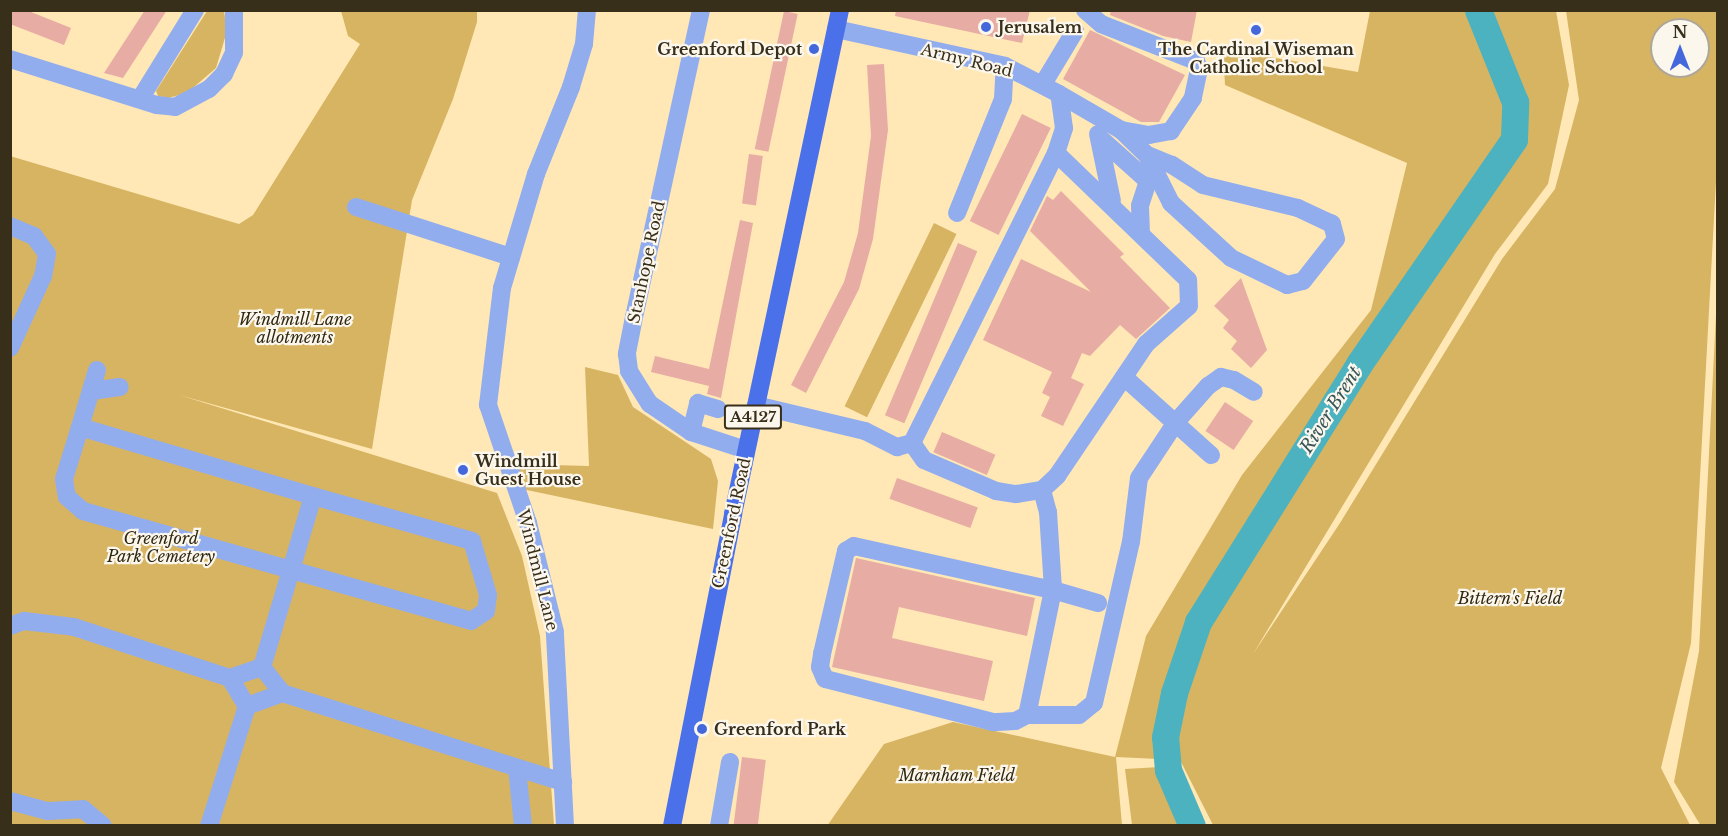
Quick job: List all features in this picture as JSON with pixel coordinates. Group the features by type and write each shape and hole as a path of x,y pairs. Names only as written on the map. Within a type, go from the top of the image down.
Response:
{"main road":[{"name":"Greenford Road","path":"672,825 746,450 840,10"}],"street":[{"path":"140,99 195,10"},
{"path":"10,59 140,99 175,106 209,89 224,74 234,53 234,10"},
{"name":"Windmill Lane","path":"565,825 555,632 528,523 488,405 502,288 536,174 572,87 584,44 587,10"},
{"name":"Stanhope Road","path":"701,10 627,354 635,386 650,404 691,432 746,450"},
{"path":"1084,10 1101,24 1196,61 1199,69 1193,98 1172,131 1149,135 1121,130"},
{"name":"Army Road","path":"836,29 1005,66 1043,84 1121,130 1147,155"},
{"path":"1043,84 1075,31"},
{"path":"957,213 1003,99 1005,66"},
{"path":"756,405 865,431 897,447 912,443 1056,153 1064,128 1059,94"},
{"path":"1078,106 1101,139 1148,181 1140,206 1141,232"},
{"path":"1101,139 1112,203"},
{"path":"912,443 924,460 996,491 1016,494 1042,490 1057,476 1146,344 1189,306 1188,280 1112,203 1056,153"},
{"path":"1147,155 1172,165 1203,185 1298,208 1332,225 1336,239 1303,281 1287,285 1231,258 1171,203 1147,155"},
{"path":"356,207 511,257"},
{"path":"10,226 34,236 46,254 43,276 10,348"},
{"path":"80,427 472,541 488,595 486,611 471,621 83,511 68,497 64,479 97,370"},
{"path":"1124,377 1211,455"},
{"path":"1098,603 1053,590 854,546 846,551 820,667 825,679 993,722 1015,721 1027,715 1078,715 1094,704 1131,542 1139,478 1176,423 1221,377 1234,380 1254,392"},
{"path":"90,391 120,387"},
{"path":"691,432 698,403 718,409"},
{"path":"1027,715 1053,590 1048,512 1042,490"},
{"path":"262,667 313,496"},
{"path":"10,626 24,621 74,627 230,678 262,667"},
{"path":"262,667 282,693 563,782"},
{"path":"209,825 247,706 230,678"},
{"path":"247,706 282,693"},
{"path":"719,825 730,762"},
{"path":"517,768 523,825"},
{"path":"10,801 48,811 83,809 103,825"}],"green space":[{"path":"207,11 224,11 227,31 216,68 187,93 168,98 158,96 156,91"},
{"name":"Greenford Park Cemetery","path":"341,11 477,11 477,22 453,99 412,200 372,449 179,395 497,493 522,556 540,636 554,825 11,825 10,156 239,224 253,215 360,44 348,36"},
{"path":"1370,11 1556,11 1569,85 1548,184 1495,254 1253,654 1340,523 1502,259 1555,189 1579,100 1566,11 1716,11 1717,163 1691,643 1661,768 1690,825 1213,825 1180,760 1116,757 1122,825 827,826 884,744 953,722 1115,757 1146,636 1242,475 1371,310 1407,163 1225,85 1223,49 1358,72"},
{"path":"934,223 956,234 867,417 845,406"},
{"path":"1717,295 1718,825 1701,826 1674,782 1699,651"},
{"path":"585,367 618,375 633,407 711,459 718,481 713,529 522,489 515,464 589,466"},
{"path":"1160,767 1186,825 1132,825 1125,769"}],"building":[{"path":"10,10 26,10 71,28 64,45 10,24"},
{"path":"145,10 167,10 123,78 104,73"},
{"name":"Jerusalem","path":"896,10 1030,10 1022,43 895,16"},
{"path":"1111,10 1197,10 1191,42 1163,36 1110,15"},
{"path":"784,11 798,14 768,152 755,149"},
{"path":"1090,30 1185,75 1159,122 1141,122 1063,79"},
{"path":"884,64 888,130 873,239 859,289 806,393 791,385 844,282 858,233 871,136 867,65"},
{"path":"1022,114 1051,128 999,235 970,221"},
{"path":"749,154 763,156 756,205 742,204"},
{"path":"1061,191 1124,254 1120,257 1170,308 1136,339 1120,325 1090,356 1082,353 1071,378 1084,384 1063,426 1041,416 1050,397 1042,393 1052,372 983,340 1021,259 1091,292 1030,231 1047,196 1053,200"},
{"path":"740,220 753,223 721,398 707,394 709,386 651,372 655,356 709,369"},
{"path":"958,243 977,251 904,423 885,415"},
{"path":"1241,278 1267,350 1251,368 1231,349 1237,341 1223,328 1229,320 1214,306"},
{"path":"1225,402 1253,421 1234,450 1205,431"},
{"path":"942,432 995,455 987,475 933,452"},
{"path":"897,478 978,507 970,528 889,499"},
{"path":"856,558 1035,598 1027,636 899,607 892,638 993,661 984,701 832,667"},
{"path":"742,757 766,760 758,826 734,825"}],"waterway":[{"name":"River Brent","path":"1192,826 1168,770 1165,737 1174,693 1198,622 1359,364 1514,139 1515,102 1478,10"}],"place":[{"name":"Jerusalem","path":"986,27"},
{"name":"The Cardinal Wiseman Catholic School","path":"1256,30"},
{"name":"Greenford Depot","path":"814,49"},
{"name":"Windmill Guest House","path":"463,470"},
{"name":"Greenford Park","path":"702,729"}],"park label":[{"name":"Windmill Lane allotments","path":"295,328"},
{"name":"Bittern's Field","path":"1510,598"},
{"name":"Marnham Field","path":"957,775"}]}
